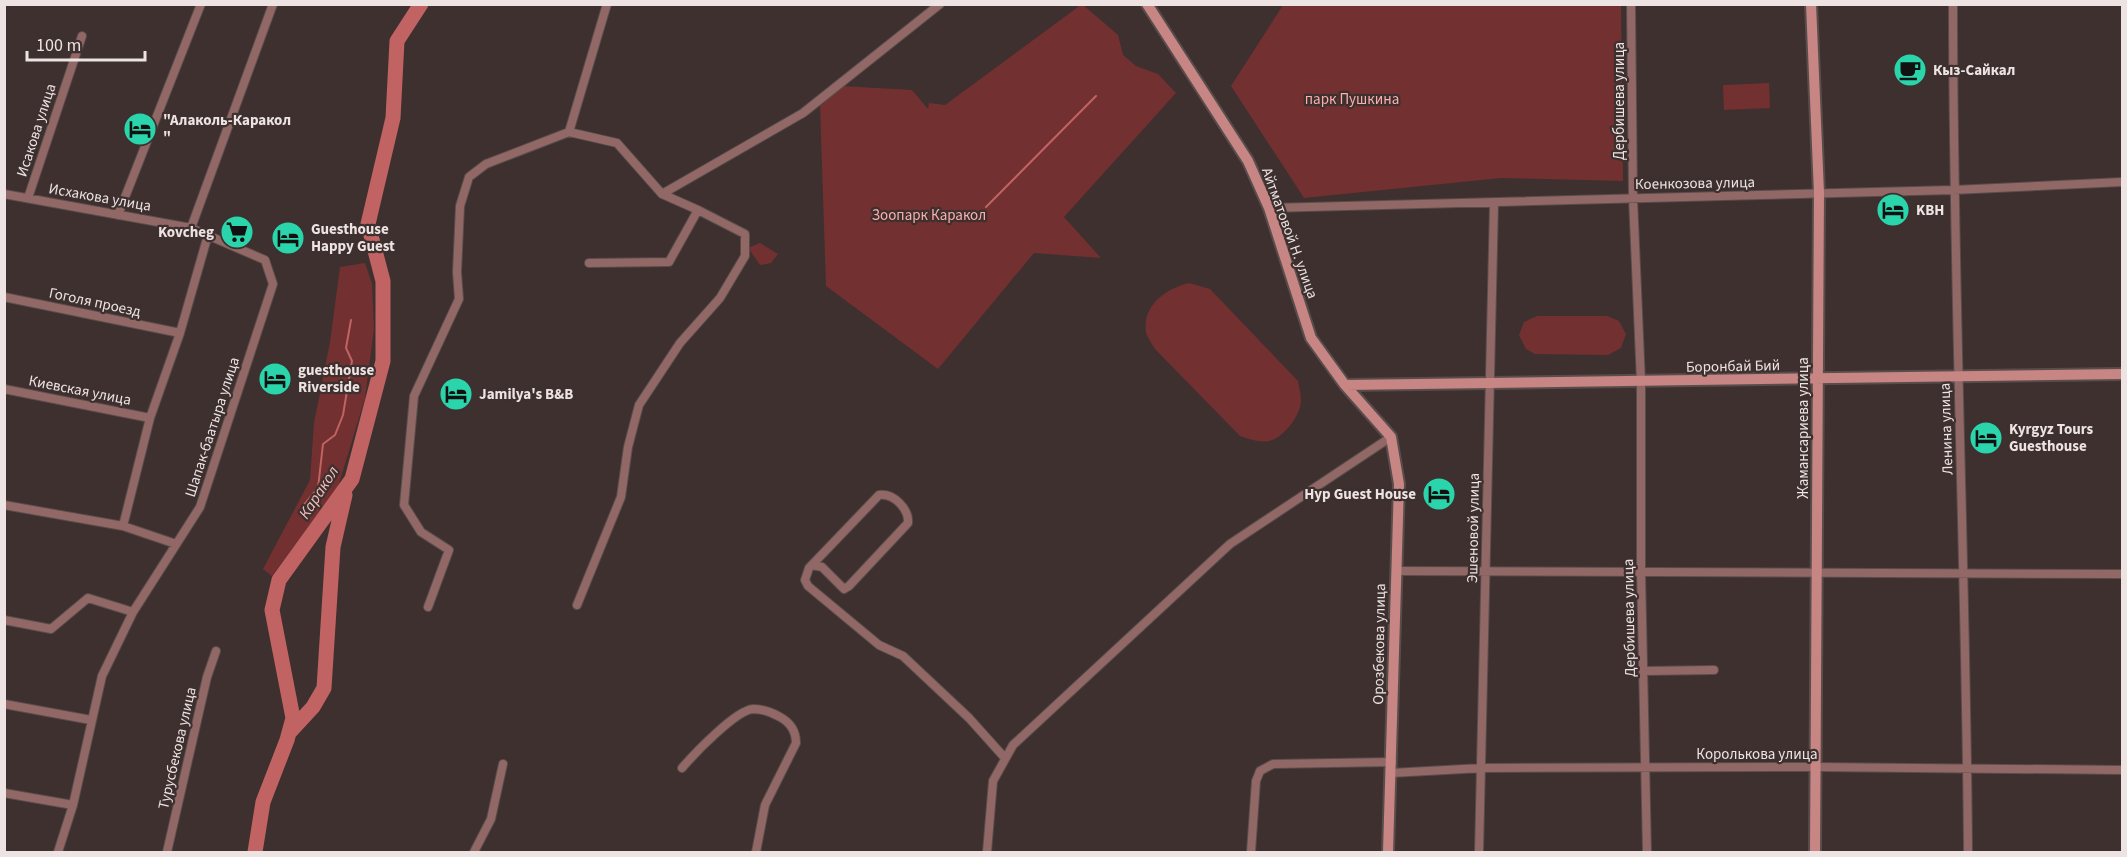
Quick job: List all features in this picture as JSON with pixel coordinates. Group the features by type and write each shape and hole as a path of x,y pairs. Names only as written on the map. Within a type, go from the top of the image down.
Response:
{"main road":[{"name":"Айтматовой Н. улица","path":"1147,4 1248,161 1269,208 1311,338 1345,385 1391,437"},
{"name":"Жамансариева улица","path":"1811,4 1819,193 1815,852"},
{"name":"Боронбай Бий","path":"1345,385 2122,374"},
{"name":"Орозбекова улица","path":"1388,852 1399,484 1391,437"}],"street":[{"path":"118,215 201,4"},
{"path":"191,228 273,4"},
{"path":"569,132 607,4"},
{"path":"662,194 803,113 940,4"},
{"name":"Дербишева улица","path":"1632,4 1633,198 1641,382 1641,572 1647,852"},
{"name":"Ленина улица","path":"1953,4 1953,190 1964,574 1968,852"},
{"name":"Исакова улица","path":"28,198 82,36"},
{"path":"428,607 449,550 421,532 404,505 414,396 459,299 457,272 460,206 469,177 486,164 569,132 617,143 662,194 745,234 745,256 720,298 680,343 639,405 628,447 621,497 577,605"},
{"name":"Коенкозова улица","path":"1269,208 1494,204 1953,190 2122,182"},
{"name":"Исхакова улица","path":"4,194 191,228"},
{"name":"Эшеновой улица","path":"1479,852 1494,204"},
{"path":"589,262 669,262 699,210"},
{"name":"Шапак-баатыра улица","path":"58,852 73,805 102,676 133,612 200,507 273,284 265,261 191,228"},
{"path":"123,526 150,418 180,333 208,236"},
{"name":"Гоголя проезд","path":"4,297 180,333"},
{"name":"Киевская улица","path":"4,389 150,418"},
{"path":"987,852 991,791 1004,757 1022,737 1230,544 1391,437"},
{"path":"812,565 822,567 839,585 846,588 908,523 906,511 891,496 879,495 812,565 806,573 808,586 879,645 903,657 969,718 1004,757"},
{"path":"4,506 123,526 176,544"},
{"path":"1396,571 2122,574"},
{"path":"4,620 51,629 88,598 133,612"},
{"name":"Турусбекова улица","path":"167,852 207,677 216,651"},
{"path":"1643,671 1714,670"},
{"path":"4,704 91,720"},
{"path":"682,768 696,752 742,713 753,709 771,712 788,723 796,734 796,743 765,805 756,852"},
{"path":"474,852 491,819 503,764"},
{"name":"Королькова улица","path":"1251,852 1256,780 1260,771 1273,764 1392,768 1816,767 2122,770"},
{"path":"4,793 73,805"}],"green space":[{"name":"Зоопарк Каракол","path":"1082,4 1118,35 1123,55 1136,66 1158,74 1176,93 1064,217 1101,258 1034,253 938,369 826,286 820,106 841,86 912,90 928,109 929,103 945,105"},
{"name":"парк Пушкина","path":"1283,5 1621,5 1623,181 1501,178 1304,198 1231,86"},
{"path":"1769,83 1770,108 1724,110 1723,85"},
{"path":"760,243 778,254 771,263 760,265 748,248"},
{"path":"365,263 372,284 374,329 365,398 338,487 272,576 263,569 310,480 314,423 330,342 340,267"},
{"path":"1189,283 1210,289 1298,381 1301,400 1296,417 1282,434 1272,440 1256,441 1240,436 1155,349 1150,340 1146,332 1146,322 1152,306 1172,289"},
{"path":"1537,316 1607,316 1619,321 1626,334 1621,348 1608,355 1535,354 1526,349 1519,335 1524,322"}],"waterway":[{"name":"Каракол","path":"255,852 263,802 293,718 272,610 279,580 352,479 383,361 383,281 368,224 393,118 397,41 421,4"},
{"path":"986,207 1096,96"},
{"path":"304,505 318,488 323,444 335,435 343,415 352,361 346,348 351,320"},
{"path":"289,733 313,707 324,688 333,547 345,495"}],"place":[{"name":"Кыз-Сайкал","path":"1910,70"},
{"name":"\"Алаколь-Каракол \"","path":"140,129"},
{"name":"KBH","path":"1893,210"},
{"name":"Kovcheg","path":"237,232"},
{"name":"Guesthouse Happy Guest","path":"288,238"},
{"name":"guesthouse Riverside","path":"275,379"},
{"name":"Jamilya's B&B","path":"456,394"},
{"name":"Kyrgyz Tours Guesthouse","path":"1986,438"},
{"name":"Нур Guest House","path":"1439,494"}]}
